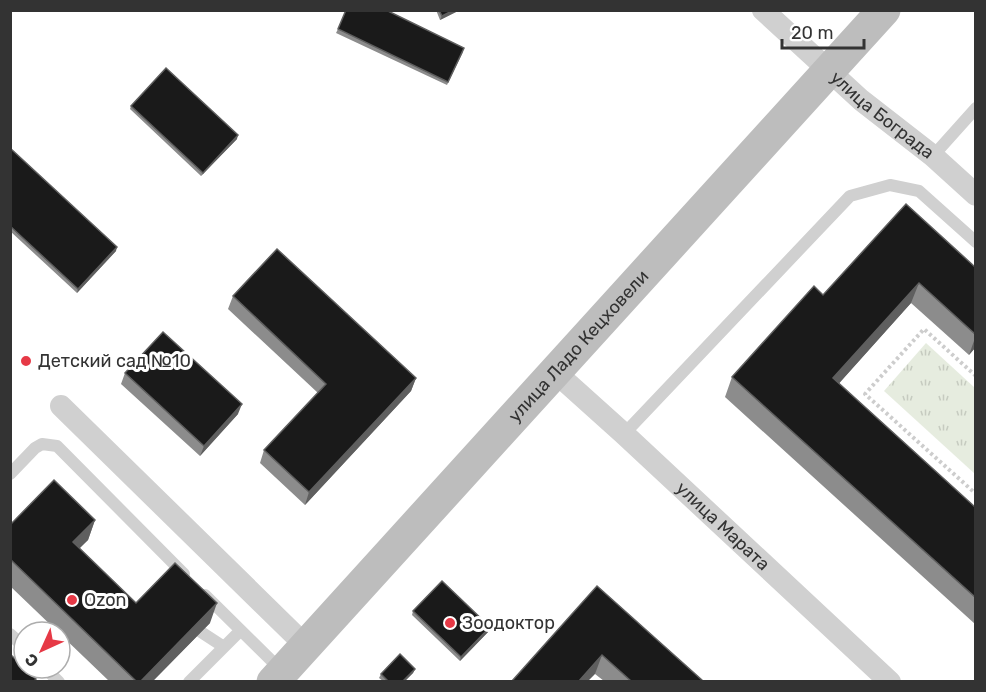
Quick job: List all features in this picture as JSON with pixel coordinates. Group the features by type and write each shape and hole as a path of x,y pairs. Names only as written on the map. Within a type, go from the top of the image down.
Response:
{"main road":[{"name":"улица Ладо Кецховели","path":"276,679 884,10"}],"street":[{"name":"улица Бограда","path":"763,10 861,100 933,156 975,195"},
{"name":"улица Марата","path":"555,372 890,681"},
{"path":"61,406 306,646"}],"lane":[{"path":"933,156 975,108"},
{"path":"624,434 850,196 890,185 919,191 975,242"},
{"path":"10,474 35,448 42,444 57,446 240,631 276,679"},
{"path":"189,681 240,631"},
{"path":"201,632 224,647"}],"path":[{"path":"975,376 924,329 865,394 975,494"}],"green space":[{"path":"926,343 975,388 975,474 884,391"}],"building":[{"path":"346,10 386,10 464,48 448,82 338,29"},
{"path":"439,10 454,10 442,16"},
{"path":"166,68 238,135 203,173 131,106"},
{"path":"10,148 117,247 78,289 10,226"},
{"path":"906,204 975,267 975,334 919,283 833,378 975,507 975,597 732,377 814,286 823,295"},
{"path":"277,249 416,378 309,492 264,450 326,384 233,296"},
{"path":"163,332 242,404 204,446 125,373"},
{"path":"54,480 95,520 73,542 136,603 175,563 217,603 141,681 136,681 10,559 10,525"},
{"name":"Зоодоктор","path":"442,581 490,627 461,657 413,611"},
{"path":"597,586 703,681 631,681 602,655 579,681 512,681"},
{"path":"10,654 12,656 12,680 35,680 10,681"},
{"path":"400,654 415,669 403,681 388,681 381,674"}],"place":[{"name":"Детский сад №10","path":"26,361"},
{"name":"Ozon","path":"72,600"},
{"name":"Зоодоктор","path":"450,623"}]}
